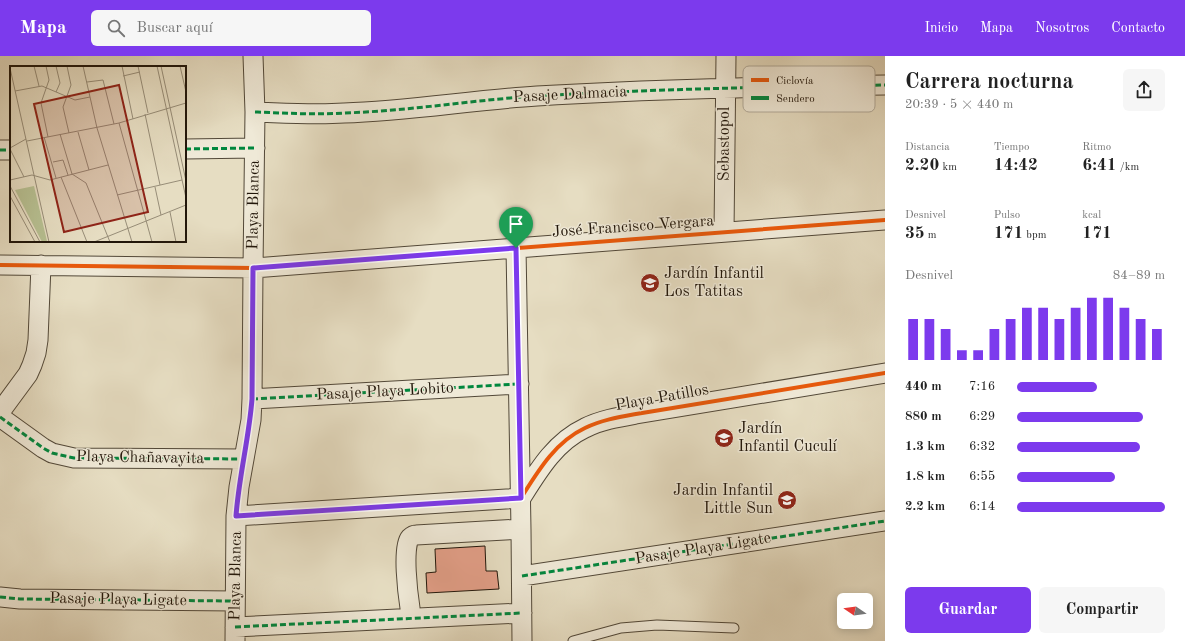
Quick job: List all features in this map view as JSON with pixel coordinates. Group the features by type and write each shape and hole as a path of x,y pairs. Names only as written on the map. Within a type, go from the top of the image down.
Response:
{"street":[{"name":"Playa Blanca","path":"235,634 236,516 239,487 251,420 252,399 255,148 253,56"},
{"name":"Sebastopol","path":"724,232 726,56"},
{"name":"Pasaje Dalmacia","path":"875,85 885,85"},
{"name":"Pasaje Dalmacia","path":"255,112 344,114 534,96 743,88"},
{"path":"186,149 255,148"},
{"name":"José Francisco Vergara","path":"0,265 253,268 885,220"},
{"path":"516,248 522,529 522,641"},
{"path":"0,412 28,374 36,353 38,340 41,265"},
{"name":"Playa Patillos","path":"521,498 542,465 551,454 573,435 584,428 599,422 636,414 885,373"},
{"name":"Pasaje Playa Lobito","path":"252,399 519,384"},
{"name":"Playa Chañavayita","path":"0,417 42,448 52,453 74,458 244,459"},
{"path":"236,516 521,498"},
{"name":"Pasaje Playa Ligate","path":"522,576 885,521"},
{"path":"410,608 406,581 407,544 410,537 416,535 522,529"},
{"name":"Pasaje Playa Ligate","path":"0,597 20,599 235,601"},
{"path":"235,634 522,613"}],"lane":[{"path":"573,641 621,628 657,624 734,628"}],"building":[{"path":"485,546 486,571 497,571 499,589 427,593 426,573 436,572 435,549"}],"marked path":[{"path":"875,85 885,85"},
{"path":"255,112 333,114 392,110 513,98 624,92 743,88"},
{"path":"186,149 255,148"},
{"path":"0,150 10,150"},
{"path":"252,399 519,384"},
{"path":"0,417 52,453 74,458 244,459"},
{"path":"522,576 885,521"},
{"path":"0,597 20,599 235,601"},
{"path":"235,627 522,613"}],"cycle path":[{"path":"0,265 253,268 885,220"},
{"path":"236,516 521,498 548,458 556,449 574,434 597,423 636,414 885,373"}],"place":[{"name":"Jardín Infantil Los Tatitas","path":"650,283"},
{"name":"Jardín Infantil Cuculí","path":"724,438"},
{"name":"Jardin Infantil Little Sun","path":"787,500"}],"route":[{"path":"516,248 521,498 236,516 239,487 251,420 253,268 516,248"}]}
